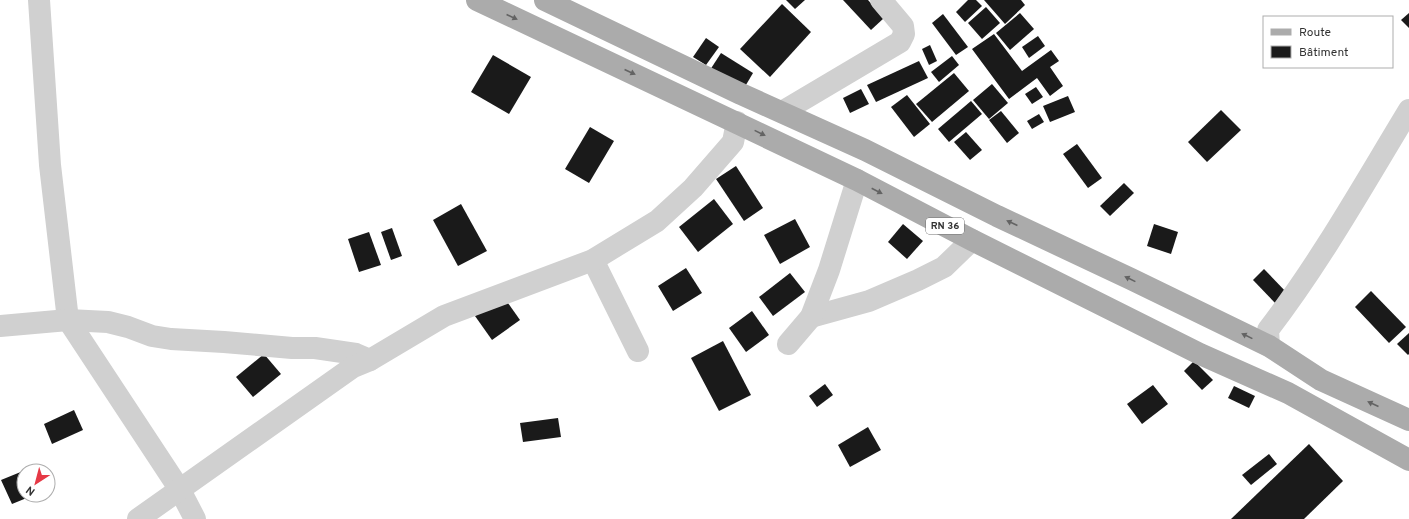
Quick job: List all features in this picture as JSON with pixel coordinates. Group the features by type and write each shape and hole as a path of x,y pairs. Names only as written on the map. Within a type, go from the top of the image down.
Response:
{"main road":[{"name":"RN 36","path":"477,0 737,122 856,180 1200,354 1288,393 1409,460"},
{"path":"545,0 865,150 997,216 1131,279 1268,346 1321,380 1409,420"}],"street":[{"path":"39,0 50,165 68,320 180,490 195,519"},
{"path":"782,112 900,42 904,34 903,26 881,0"},
{"path":"1268,346 1268,330 1325,248 1409,110"},
{"path":"138,519 353,367 370,360 444,316 593,260 657,221 693,188 733,142 737,122"},
{"path":"788,344 811,317 829,270 856,180"},
{"path":"811,317 869,300 918,280 944,267 972,240"},
{"path":"593,260 638,351"},
{"path":"0,326 68,320 108,322 128,327 152,336 171,339 231,342 292,348 315,348 356,354 370,360"}],"building":[{"path":"786,0 805,0 795,9"},
{"path":"843,0 868,0 884,18 871,30"},
{"path":"968,0 976,0 982,6 965,22 956,12"},
{"path":"984,0 1021,0 1025,5 1005,24"},
{"path":"782,4 811,32 770,77 740,49"},
{"path":"986,7 1000,23 982,39 968,23"},
{"path":"1020,13 1034,29 1010,50 996,33"},
{"path":"1409,13 1409,28 1401,20"},
{"path":"943,14 968,47 956,55 932,23"},
{"path":"994,34 1022,71 1051,50 1059,61 1050,67 1063,86 1050,96 1037,78 1009,99 972,49"},
{"path":"1038,36 1045,46 1029,58 1022,47"},
{"path":"706,38 719,47 706,65 693,57"},
{"path":"930,45 937,61 929,65 922,49"},
{"path":"721,53 753,73 743,90 710,70"},
{"path":"493,55 531,77 509,114 471,92"},
{"path":"952,56 959,65 939,82 931,72"},
{"path":"919,61 928,78 876,102 867,85"},
{"path":"954,73 969,91 932,122 916,104"},
{"path":"992,84 1008,103 989,119 973,100"},
{"path":"1036,87 1043,97 1032,104 1025,94"},
{"path":"861,89 869,104 850,113 843,98"},
{"path":"907,95 930,124 914,137 891,107"},
{"path":"1068,96 1075,112 1050,122 1043,106"},
{"path":"971,101 982,114 949,142 938,129"},
{"path":"1221,110 1241,130 1207,162 1188,142"},
{"path":"1001,111 1019,133 1007,143 989,120"},
{"path":"1039,114 1044,122 1032,129 1027,121"},
{"path":"590,127 614,141 589,183 565,169"},
{"path":"966,132 982,150 970,160 954,142"},
{"path":"1077,144 1102,178 1088,188 1063,154"},
{"path":"736,166 763,208 744,221 716,179"},
{"path":"1124,183 1134,193 1110,216 1100,206"},
{"path":"714,199 733,224 698,252 679,227"},
{"path":"461,204 487,251 458,266 433,220"},
{"path":"795,219 810,247 780,264 764,235"},
{"path":"903,224 923,241 907,259 888,242"},
{"path":"1154,224 1178,232 1171,254 1147,246"},
{"path":"392,228 402,256 391,260 381,232"},
{"path":"369,232 381,265 359,272 348,239"},
{"path":"686,268 702,293 673,311 658,286"},
{"path":"1264,269 1288,294 1277,305 1253,280"},
{"path":"790,273 805,292 773,316 759,297"},
{"path":"1371,291 1406,327 1389,343 1355,307"},
{"path":"503,296 520,320 492,340 475,316"},
{"path":"752,311 769,335 746,352 729,328"},
{"path":"1409,333 1409,354 1408,355 1397,344"},
{"path":"723,341 751,395 719,411 691,358"},
{"path":"264,354 281,374 253,397 236,377"},
{"path":"1194,361 1213,380 1202,390 1184,371"},
{"path":"825,384 833,395 817,407 809,396"},
{"path":"1153,385 1168,404 1142,424 1127,404"},
{"path":"1234,386 1255,396 1249,408 1228,398"},
{"path":"74,410 83,430 52,444 44,424"},
{"path":"558,418 561,437 523,442 520,423"},
{"path":"868,427 881,450 850,467 838,445"},
{"path":"1309,444 1343,481 1304,519 1231,519"},
{"path":"1269,454 1277,464 1251,485 1242,475"},
{"path":"16,474 16,502 12,504 1,480"}]}
